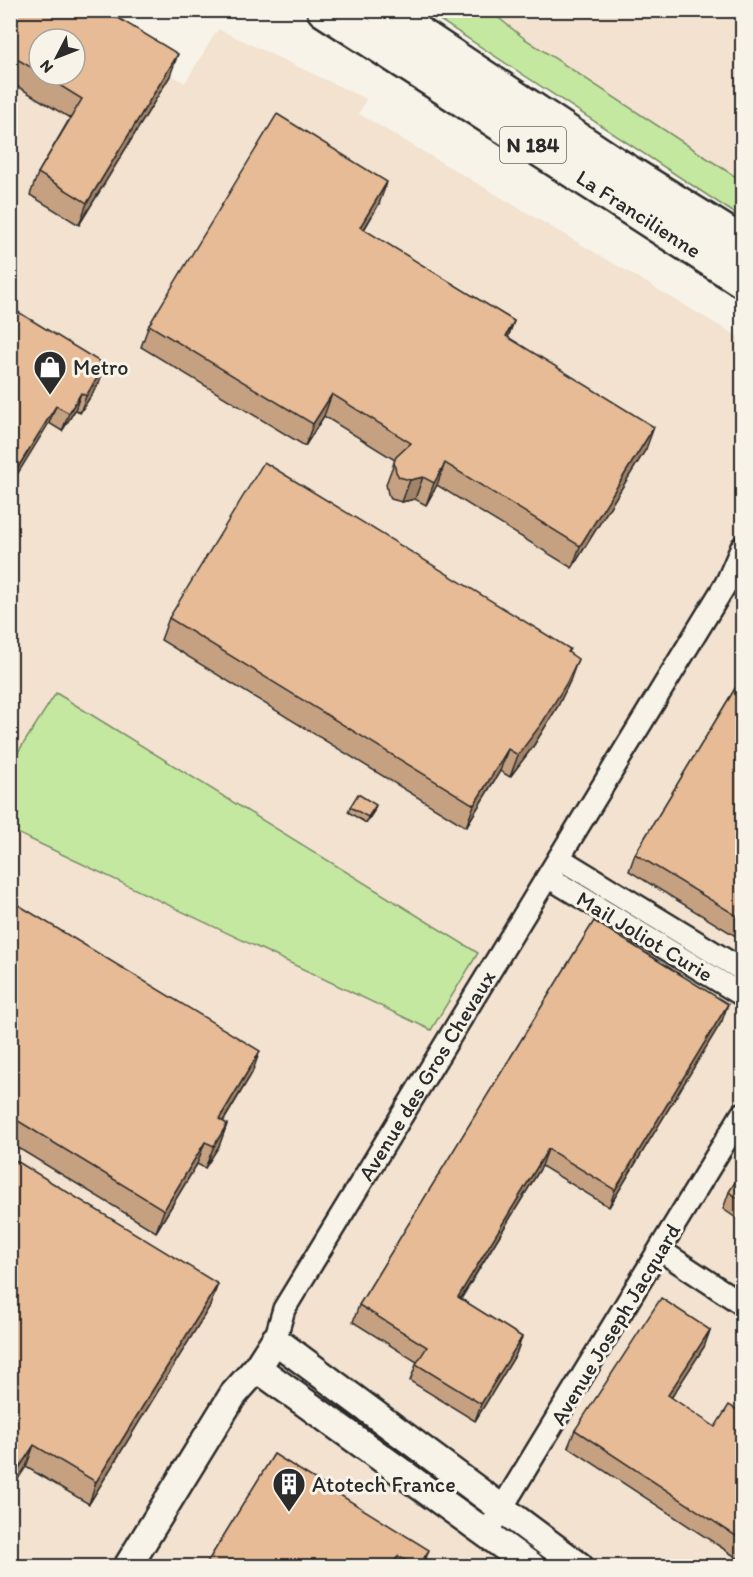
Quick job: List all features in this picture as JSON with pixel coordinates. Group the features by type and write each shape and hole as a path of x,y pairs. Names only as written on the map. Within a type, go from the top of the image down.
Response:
{"highway":[{"name":"La Francilienne","path":"324,10 742,279"},
{"name":"La Francilienne","path":"382,10 615,164 742,243"}],"street":[{"path":"727,582 742,547"},
{"path":"727,582 742,564"},
{"name":"Avenue des Gros Chevaux","path":"128,1566 233,1395 257,1368 275,1340 284,1309 727,582"},
{"name":"Mail Joliot Curie","path":"560,858 742,970"},
{"name":"Mail Joliot Curie","path":"548,877 742,995"},
{"name":"Avenue Joseph Jacquard","path":"486,1534 742,1114"},
{"path":"660,1250 742,1304"},
{"path":"275,1340 579,1566"},
{"path":"257,1368 531,1566"}],"shaded area":[{"path":"63,10 185,83 218,29 366,99 359,114 742,339 742,1566 11,1566 10,11"},
{"path":"490,11 742,11 742,181 525,39"}],"green space":[{"path":"426,11 490,11 525,39 742,181 742,218"},
{"path":"56,693 478,953 431,1030 11,830 11,763"}],"building":[{"path":"10,10 105,10 178,54 87,203 38,173 82,99 62,87 87,87 87,27 27,27 27,65 10,55"},
{"path":"277,114 387,182 360,227 514,321 506,336 654,427 580,546 445,463 434,483 423,477 410,480 399,477 394,462 396,457 411,443 332,394 313,424 149,325"},
{"name":"Metro","path":"10,307 105,365 86,396 81,393 69,413 56,406 10,480"},
{"path":"264,462 570,649 568,652 578,659 542,723 518,755 508,749 474,805 169,618"},
{"path":"742,677 742,919 635,854"},
{"path":"358,794 376,805 368,817 350,807"},
{"path":"10,900 260,1051 219,1119 227,1124 214,1146 205,1142 164,1210 10,1116"},
{"path":"594,921 728,1004 615,1190 548,1149 458,1297 522,1337 481,1404 416,1364 427,1347 359,1305"},
{"path":"10,1157 218,1284 96,1482 34,1445 10,1482"},
{"path":"742,1171 742,1201 729,1192"},
{"path":"661,1298 710,1330 668,1395 715,1427 729,1405 742,1413 742,1540 575,1430"},
{"name":"Atotech France","path":"274,1454 429,1550 419,1566 398,1556 392,1566 205,1566"}],"place":[{"name":"Metro","path":"50,396"},
{"name":"Atotech France","path":"289,1513"}]}
